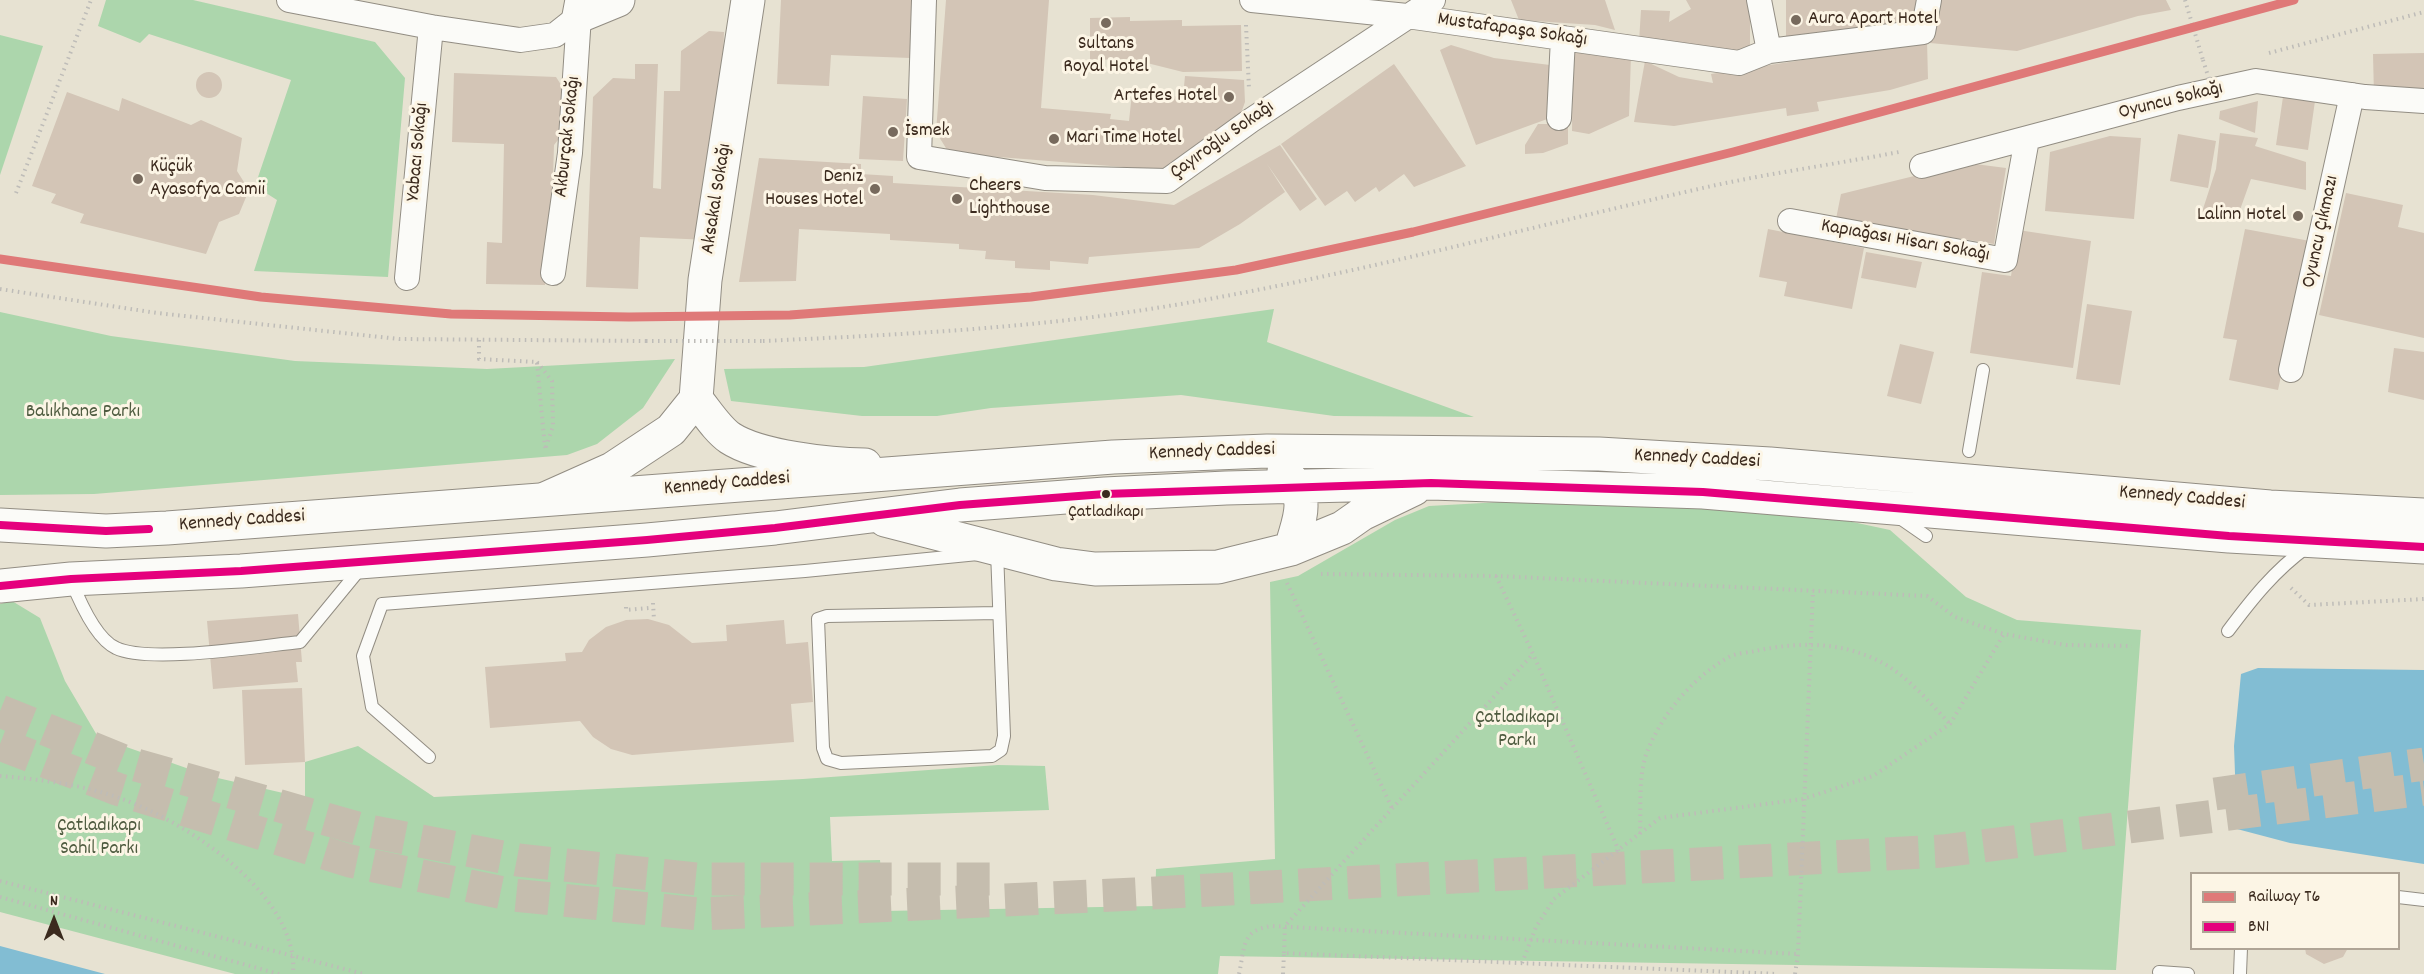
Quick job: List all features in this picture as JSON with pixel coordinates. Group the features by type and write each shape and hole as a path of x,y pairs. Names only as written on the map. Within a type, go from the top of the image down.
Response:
{"main road":[{"path":"580,8 618,0"},
{"name":"Aksakal Sokağı","path":"696,399 705,280 739,2"},
{"path":"543,500 612,469 671,430 696,399 729,437 753,448 831,465 983,468"},
{"path":"1267,451 1298,486 1302,506 1282,551"},
{"name":"Kennedy Caddesi","path":"0,525 106,531 167,528 1113,457 1267,451 1599,454 1793,466 2270,507 2424,515"},
{"path":"869,516 1056,564 1095,569 1218,567 1282,551 1342,528 1409,491 1431,483"},
{"name":"Kennedy Caddesi","path":"0,586 71,579 366,562 647,540 960,505 1105,494 1431,483 1703,492 2315,541 2424,547"}],"street":[{"path":"289,0 431,27 520,40 555,35 580,8"},
{"name":"Çayıroğlu Sokağı","path":"924,0 919,157 1045,178 1167,181 1402,8 1433,0"},
{"path":"1759,0 1769,51"},
{"name":"Mustafapaşa Sokağı","path":"1249,11 1402,8 1563,38 1739,63 1769,51 1923,32 1929,0"},
{"name":"Akburçak Sokağı","path":"553,273 570,153 580,8"},
{"name":"Yabacı Sokağı","path":"407,278 431,27"},
{"path":"1559,118 1563,38"},
{"name":"Oyuncu Sokağı","path":"1916,158 2027,139 2178,98 2256,81 2352,95 2424,101"},
{"name":"Oyuncu Çıkmazı","path":"2291,370 2352,95"},
{"name":"Kapıağası Hisarı Sokağı","path":"1790,221 2005,260 2027,139"}],"lane":[{"path":"1969,451 1983,370"},
{"path":"1885,507 1926,536"},
{"path":"2228,631 2255,594 2283,565 2315,541"},
{"path":"429,757 372,707 363,656 382,604 805,571 964,557 997,550 1004,736 1001,750 992,756 841,763 827,759 823,748 818,619 826,616 998,613"},
{"path":"71,579 79,601 104,636 116,648 147,655 300,642 366,562"},
{"path":"2400,897 2424,900"},
{"path":"2240,974 2241,950"},
{"path":"2158,972 2188,974"}],"path":[{"path":"16,193 91,0"},
{"path":"2185,0 2209,79"},
{"path":"1249,11 1251,121"},
{"path":"2260,56 2424,12"},
{"path":"0,289 158,313 387,338 763,341 913,334 1066,321 1150,309 1312,280 1696,189 1916,158"},
{"path":"479,340 479,359 537,362 552,381 553,426 545,450 537,362"},
{"path":"1282,551 1392,808"},
{"path":"1321,574 1496,576 1927,596 1955,617 2004,634 2066,645 2132,646"},
{"path":"1496,576 1533,654 1619,851"},
{"path":"1795,974 1798,954 1813,590"},
{"path":"2308,605 2424,599"},
{"path":"1522,963 1536,927 1554,899 1660,818 1803,799 1873,776 1950,724 2004,634"},
{"path":"1640,834 1646,754 1660,725 1687,690 1730,656 1780,646 1811,644 1842,647 1880,662 1912,684 1950,724"},
{"path":"1283,974 1285,926 1533,654"},
{"path":"0,776 49,780 104,793 154,813 198,839 239,871 263,894 280,916 295,956 293,974"},
{"path":"0,881 364,974"},
{"path":"0,897 279,974"},
{"path":"1239,974 1245,940 1256,928 1285,926 1798,954"},
{"path":"1284,953 1777,974"}],"green space":[{"path":"106,0 193,0 375,42 405,78 388,277 254,271 277,200 255,186 291,80 149,34 140,43 98,26"},
{"path":"0,35 43,46 0,175"},
{"path":"1274,309 1267,342 1474,417 1334,416 1181,395 991,408 937,416 862,416 731,401 724,369 864,367"},
{"name":"Balıkhane Parkı","path":"0,312 111,336 295,361 487,369 675,359 643,408 597,444 567,455 94,494 0,495"},
{"name":"Çatladıkapı Parkı","path":"1519,501 1806,512 1890,530 1966,597 2017,620 2141,630 2116,970 1220,956 1218,974 235,974 0,912 0,604 12,601 40,618 65,681 98,737 209,776 305,798 305,762 358,746 434,797 803,779 998,765 1045,766 1049,810 830,817 832,861 880,860 884,911 1155,906 1156,869 1275,859 1270,582 1298,576 1395,520 1429,506"}],"water":[{"path":"2258,668 2424,670 2424,864 2290,843 2237,829 2234,746 2241,674"},
{"path":"0,946 105,974 0,974"}],"building":[{"path":"781,0 913,0 910,58 831,55 829,86 777,84"},
{"path":"946,0 1049,0 1041,108 1111,114 1110,119 1129,121 1132,93 1183,97 1185,76 1244,80 1245,102 1241,113 1161,170 949,153 936,132"},
{"path":"1511,0 1605,0 1615,30 1595,25 1519,20"},
{"path":"1686,0 1747,0 1759,18 1750,21 1750,46 1719,55 1639,42 1641,10 1670,11 1669,22 1691,9"},
{"path":"1786,0 1916,0 1916,26 1864,27 1864,37 1786,39"},
{"path":"1938,0 2166,0 2171,10 2138,16 2017,51 1930,43 1931,15"},
{"path":"1130,17 1130,21 1182,20 1182,26 1241,25 1242,71 1183,72 1131,59 1090,60 1090,18"},
{"path":"709,31 724,32 722,93 709,240 640,237 638,289 586,287 593,97 613,78 635,79 635,64 658,64 653,188 661,189 664,91 680,91 681,51"},
{"path":"1927,41 1928,79 1890,90 1817,102 1819,111 1787,116 1786,108 1674,126 1634,122 1645,61 1679,77 1713,83 1711,74"},
{"path":"1573,44 1631,55 1629,116 1589,134 1572,131"},
{"path":"1451,45 1494,58 1558,66 1550,118 1476,145 1440,50"},
{"path":"2424,53 2424,95 2374,96 2373,54"},
{"path":"1394,64 1466,166 1414,187 1404,174 1379,192 1376,187 1355,202 1347,191 1325,206 1281,144"},
{"path":"209,72 219,75 222,85 219,95 209,98 199,95 196,85 199,75"},
{"path":"454,73 556,77 569,97 568,127 554,145 551,244 546,244 545,285 486,284 487,242 502,243 504,144 452,142"},
{"path":"2284,90 2316,94 2308,150 2276,145"},
{"name":"Küçük Ayasofya Camii","path":"67,92 119,111 122,98 191,125 201,120 242,138 237,171 249,190 239,214 219,222 206,254 80,223 84,214 51,203 56,194 32,186"},
{"path":"863,96 907,99 903,161 859,159"},
{"path":"2258,101 2255,133 2219,119 2220,111"},
{"path":"1538,124 1568,124 1568,144 1543,153 1525,154 1525,145"},
{"path":"2220,133 2258,138 2255,146 2306,162 2306,190 2251,179 2236,221 2202,212 2216,169"},
{"path":"2178,134 2216,141 2208,188 2170,181"},
{"path":"2110,136 2141,138 2134,219 2045,211 2050,152"},
{"path":"1280,145 1317,199 1300,211 1267,164 1285,192 1240,224 1199,248 1089,257 1088,264 1050,261 1050,270 1015,268 1015,261 985,259 986,251 959,249 959,244 890,240 890,234 799,229 796,281 739,282 759,158 861,164 861,174 893,176 893,183 1093,195 1174,205"},
{"path":"1967,163 2006,168 1994,244 1836,219 1841,194"},
{"path":"2346,193 2403,205 2398,227 2424,233 2424,338 2319,315"},
{"path":"1768,229 1864,248 1852,309 1784,296 1787,282 1759,277"},
{"path":"2245,229 2310,241 2278,390 2229,380 2237,340 2223,338"},
{"path":"2018,230 2091,241 2073,368 1970,353 1982,272 2011,276"},
{"path":"1866,252 1922,262 1916,288 1861,278"},
{"path":"2087,304 2132,311 2120,385 2076,379"},
{"path":"1900,344 1934,352 1921,404 1887,396"},
{"path":"2394,348 2424,352 2424,400 2388,392"},
{"path":"298,614 302,662 296,662 298,682 213,689 207,621"},
{"path":"648,619 669,625 692,643 727,641 726,625 784,620 786,644 808,642 813,702 791,704 794,742 632,755 611,749 593,737 580,721 490,728 485,667 566,661 565,653 582,652 589,640 606,627 626,620"},
{"path":"302,688 305,762 245,765 242,690"},
{"path":"2305,950 2347,950 2343,957 2324,964 2306,954"}],"tunnel":[{"path":"0,711 129,763 364,830 518,860 697,879 1000,879"},
{"path":"0,744 117,789 350,861 513,895 699,914 1135,894 1943,851 2424,789"},
{"path":"2215,794 2424,764"}],"rail line":[{"name":"T6","path":"0,259 261,297 451,314 629,317 790,315 1031,297 1236,270 1413,232 1733,152 2294,0"}],"transit line":[{"name":"BN1","path":"0,586 71,579 241,571 647,540 775,528 960,505 1105,494 1431,483 1703,492 2229,536 2424,547"},
{"name":"BN1","path":"0,525 106,531 149,529"}],"place":[{"name":"Aura Apart Hotel","path":"1796,20"},
{"name":"Sultans Royal Hotel","path":"1106,23"},
{"name":"Artefes Hotel","path":"1229,97"},
{"name":"İsmek","path":"893,132"},
{"name":"Mari Time Hotel","path":"1054,139"},
{"name":"Küçük Ayasofya Camii","path":"138,179"},
{"name":"Deniz Houses Hotel","path":"875,189"},
{"name":"Cheers Lighthouse","path":"957,199"},
{"name":"Lalinn Hotel","path":"2298,216"},
{"name":"Çatladıkapı","path":"1106,494"}],"park label":[{"name":"Çatladıkapı Sahil Parkı","path":"99,838"}]}
